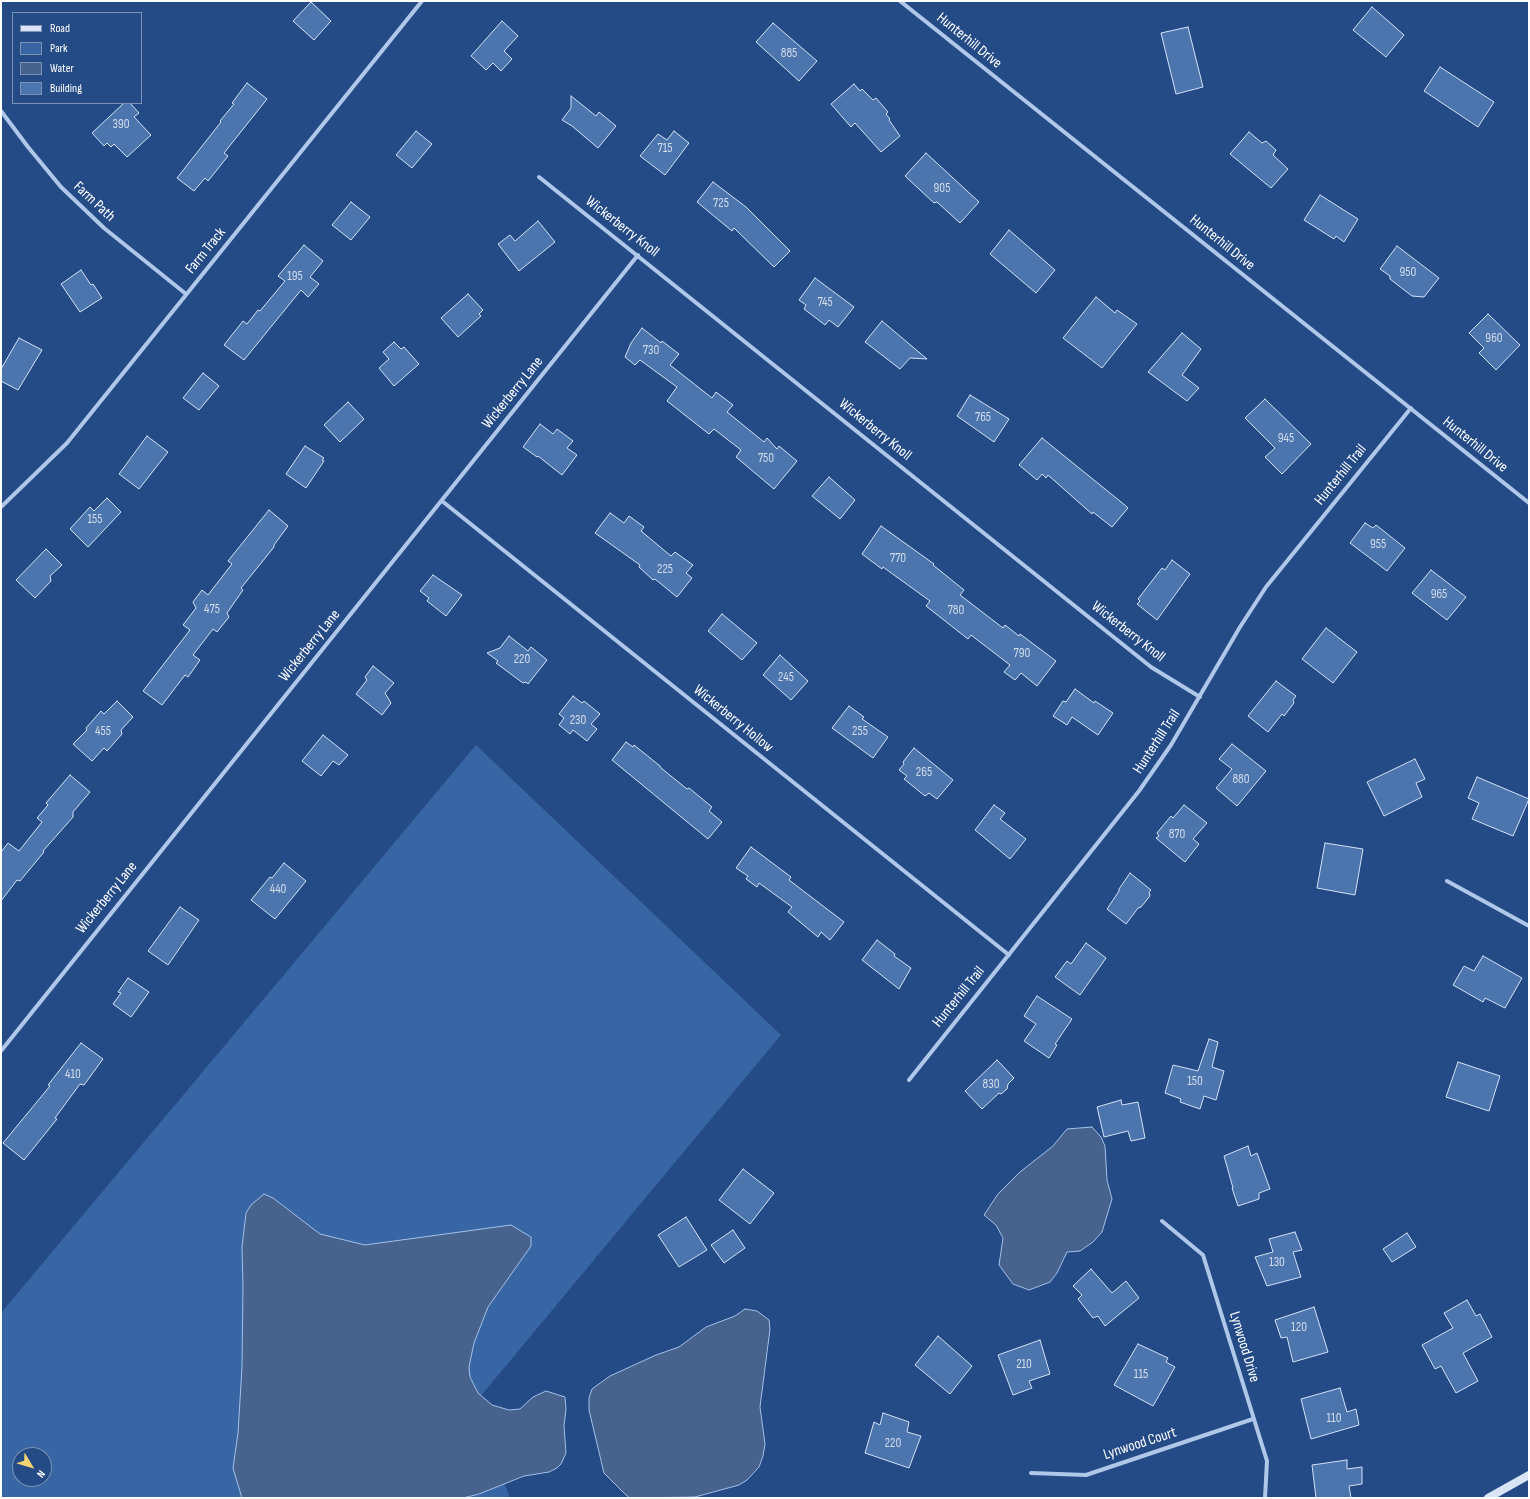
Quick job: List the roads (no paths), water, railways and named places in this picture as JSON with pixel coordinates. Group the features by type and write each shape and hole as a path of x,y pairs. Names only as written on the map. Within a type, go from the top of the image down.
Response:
{"main road":[{"path":"1488,1498 1529,1475"}],"street":[{"name":"Farm Track","path":"1,507 67,443 422,1"},
{"name":"Hunterhill Drive","path":"900,1 1529,503"},
{"name":"Farm Path","path":"1,111 61,187 104,228 186,294"},
{"name":"Wickerberry Knoll","path":"539,176 1151,667 1200,697"},
{"name":"Wickerberry Lane","path":"1,1051 638,255"},
{"name":"Hunterhill Trail","path":"909,1080 1139,791 1171,745 1240,627 1266,587 1411,408"},
{"name":"Wickerberry Hollow","path":"442,501 1009,955"},
{"path":"1447,881 1529,926"},
{"name":"Lynwood Drive","path":"1162,1221 1203,1255 1267,1461 1265,1498"},
{"name":"Lynwood Court","path":"1031,1473 1086,1475 1254,1419"}],"water":[{"path":"1092,1127 1101,1137 1105,1146 1107,1180 1112,1199 1102,1232 1093,1242 1080,1251 1067,1252 1057,1273 1050,1282 1029,1290 1013,1284 999,1265 1003,1238 996,1225 984,1215 998,1194 1020,1172 1053,1146 1067,1129"},
{"path":"264,1194 273,1198 320,1234 365,1245 511,1225 531,1237 531,1246 488,1307 474,1343 469,1367 470,1377 478,1393 492,1405 509,1410 520,1409 533,1397 546,1391 565,1397 566,1409 564,1426 566,1453 561,1464 549,1472 524,1476 479,1494 463,1498 242,1498 233,1468 238,1433 242,1367 242,1247 246,1213 251,1205"},
{"path":"745,1309 757,1311 769,1320 770,1329 760,1407 765,1444 759,1467 747,1480 739,1485 695,1497 630,1498 604,1473 589,1410 589,1398 592,1389 610,1376 656,1355 679,1347 706,1327 735,1316"}]}
